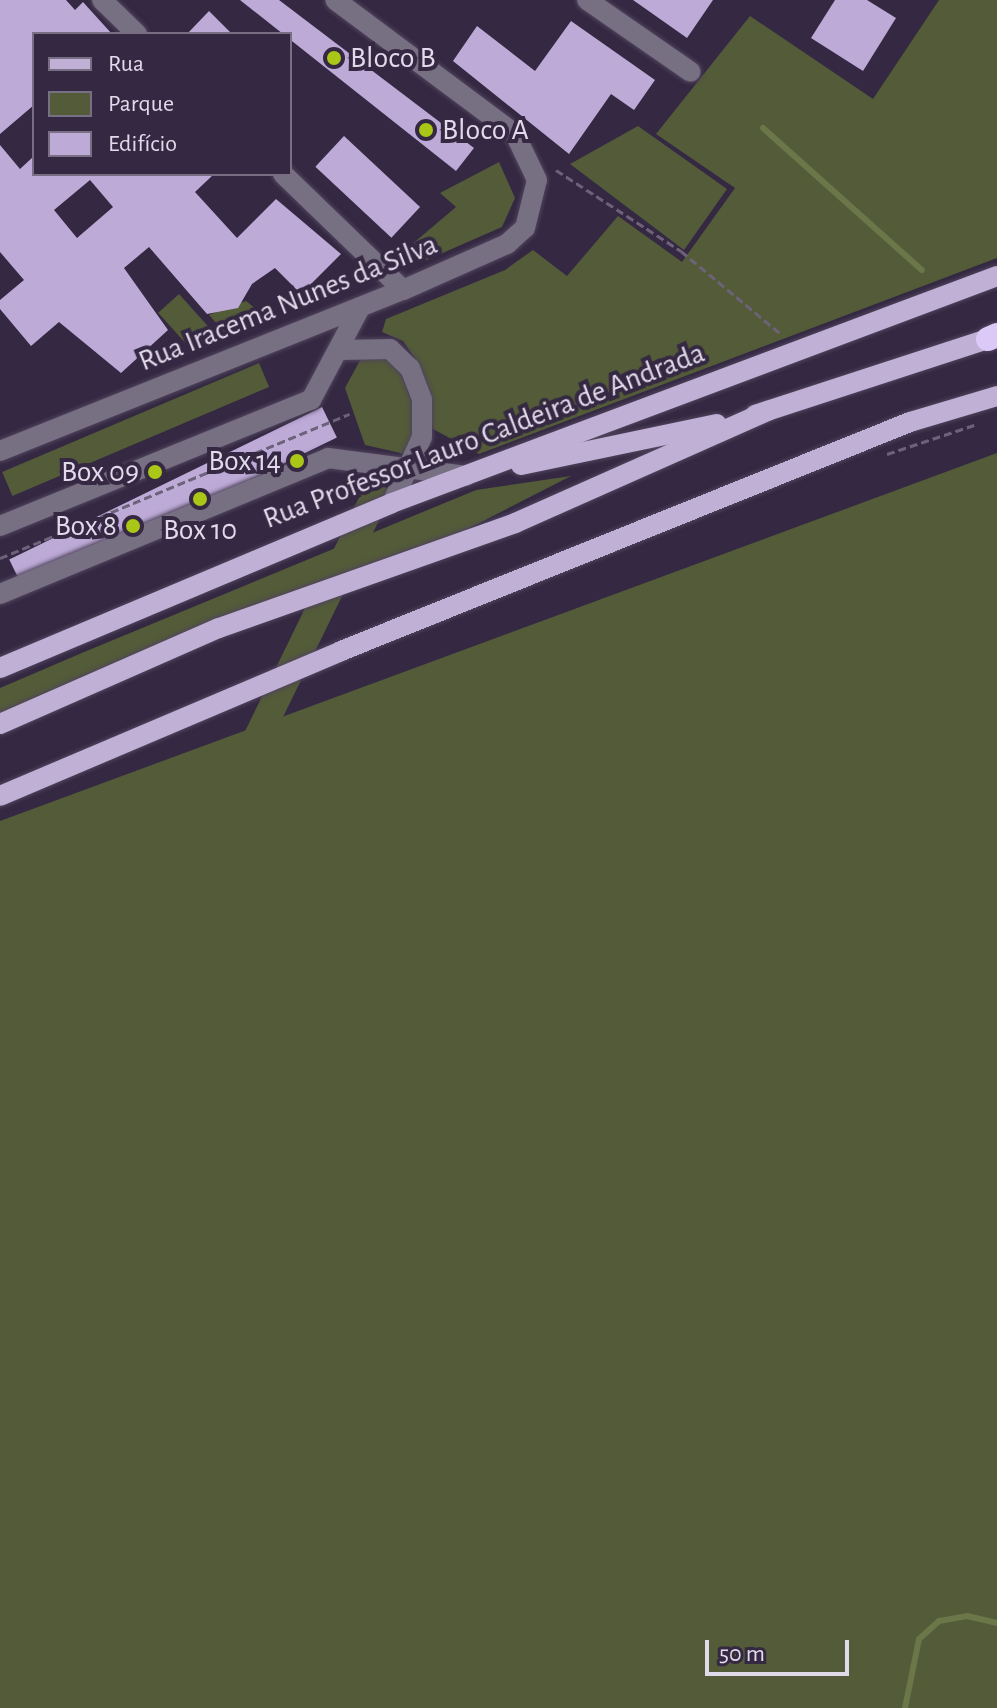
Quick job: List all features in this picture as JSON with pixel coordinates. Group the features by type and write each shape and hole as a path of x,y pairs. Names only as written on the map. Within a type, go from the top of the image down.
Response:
{"main road":[{"name":"Rua Professor Lauro Caldeira de Andrada","path":"0,668 392,503 793,347 997,276"},
{"path":"0,724 219,628 515,523 768,411 994,337"},
{"path":"0,796 341,651 910,422 997,396"},
{"path":"466,476 768,411"}],"street":[{"path":"102,0 135,32"},
{"path":"335,0 515,134 531,158"},
{"path":"587,0 691,72"},
{"name":"Rua Iracema Nunes da Silva","path":"0,451 360,308 507,244 525,228 537,180 531,158"},
{"path":"285,176 403,290"},
{"path":"0,526 311,400 342,350 360,308"},
{"path":"342,350 390,349 410,368 425,418 392,503"},
{"path":"0,594 328,458 466,476"}],"path":[{"path":"531,158 681,251 736,304 762,312 793,347"},
{"path":"0,558 349,414"}],"green space":[{"path":"939,0 997,0 997,258 479,454 433,429 419,364 403,341 382,332 386,319 505,270 533,250 567,276 618,216 682,262 735,188 656,134 750,16 873,99"},
{"path":"638,126 727,189 684,250 570,164"},
{"path":"499,162 515,198 502,227 422,262 391,262 456,207 440,193"},
{"path":"179,294 210,328 189,347 158,313"},
{"path":"246,301 265,316 226,334 209,315"},
{"path":"364,353 384,354 401,373 413,406 414,437 405,454 365,445 345,388"},
{"path":"259,363 269,387 12,496 2,472"},
{"path":"997,453 997,1708 0,1708 0,821"},
{"path":"571,476 456,535 0,715 0,688 84,652 476,490"},
{"path":"368,479 393,491 219,848 194,836"}],"building":[{"path":"0,0 66,0 75,10 83,2 110,32 32,32 32,107 0,134"},
{"path":"240,0 279,0 474,148 456,171 292,41 292,32 280,32"},
{"path":"633,0 713,0 687,38"},
{"path":"835,0 867,0 896,18 863,71 811,38"},
{"path":"209,11 230,32 189,32"},
{"path":"571,21 655,80 634,110 611,94 569,154 453,61 477,26 535,71"},
{"path":"344,136 420,207 391,238 315,167"},
{"path":"0,145 20,169 32,158 32,176 212,176 195,192 237,238 276,199 341,254 301,294 275,268 252,284 238,308 207,314 149,247 124,268 168,330 121,373 59,322 31,346 0,309 0,300 24,280 0,252","holes":["90,180 113,207 77,238 54,210"]},
{"path":"322,407 337,438 24,590 9,560"}],"waterway":[{"path":"763,128 922,270"},
{"path":"905,1708 919,1639 939,1621 967,1616 997,1623"}],"place":[{"name":"Bloco B","path":"334,58"},
{"name":"Bloco A","path":"426,130"},
{"name":"Box 14","path":"297,461"},
{"name":"Box 09","path":"155,472"},
{"name":"Box 10","path":"200,499"},
{"name":"Box 8","path":"133,526"}]}
